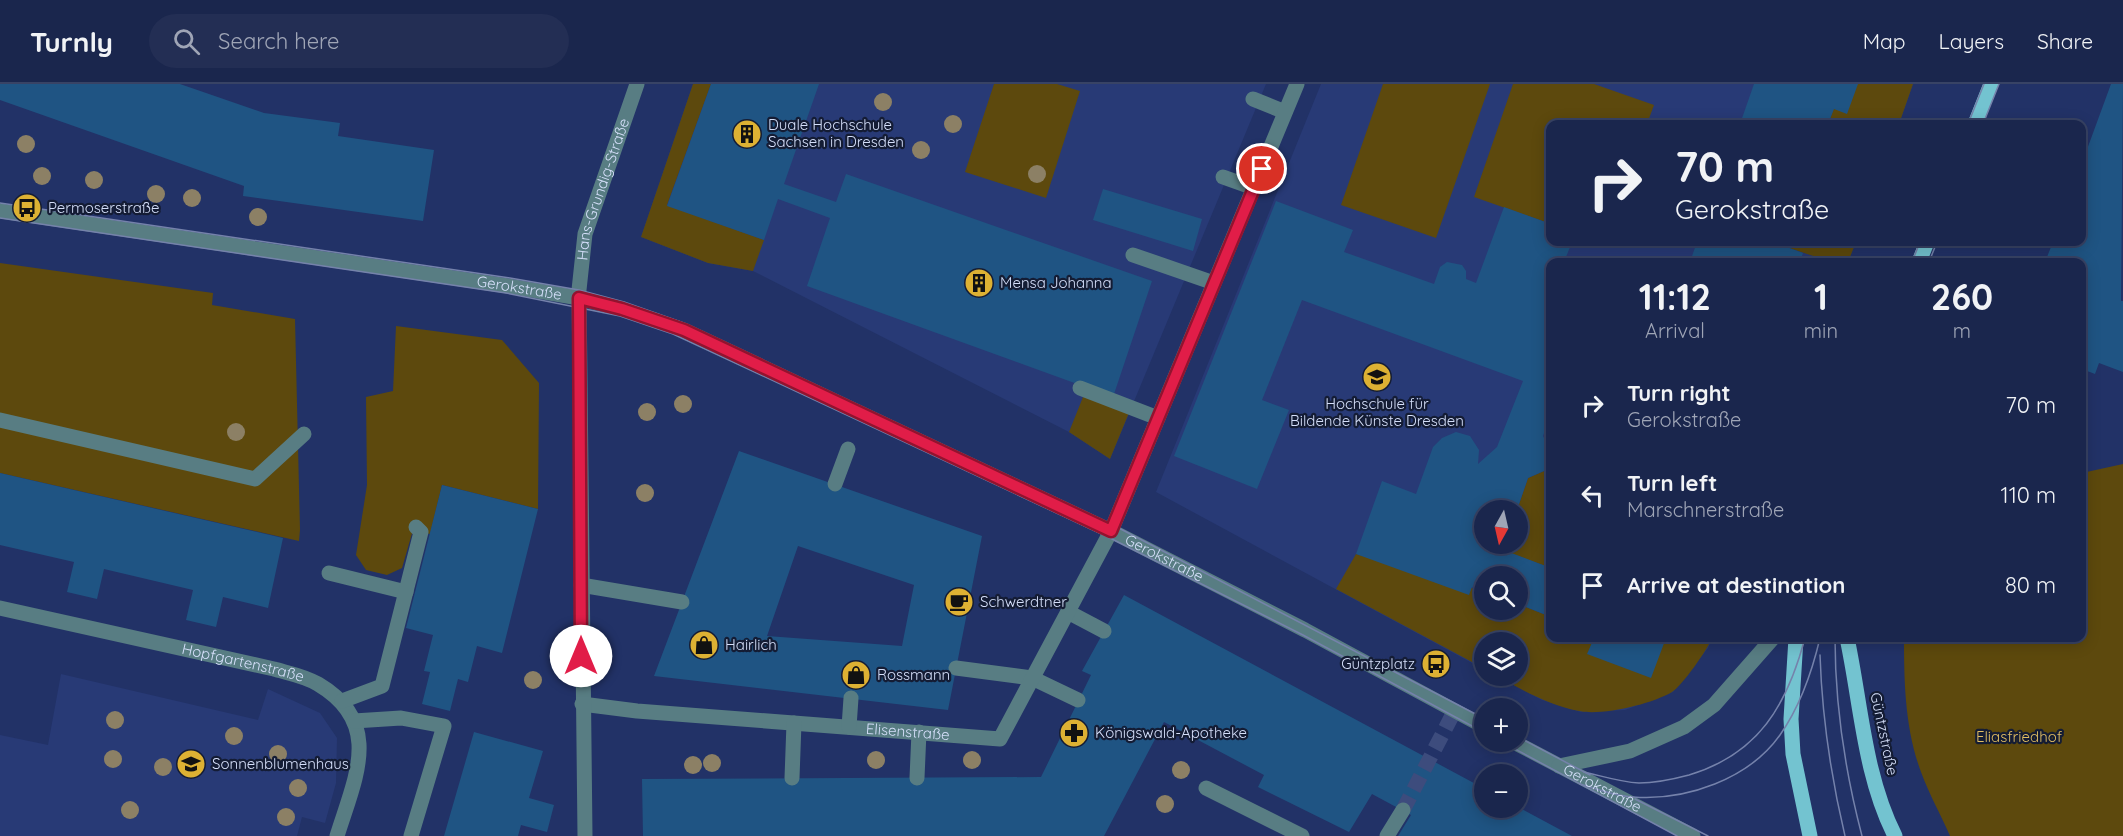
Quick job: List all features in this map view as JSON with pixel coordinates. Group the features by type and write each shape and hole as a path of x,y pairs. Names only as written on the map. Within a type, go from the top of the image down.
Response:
{"main road":[{"path":"1977,120 1991,84"},
{"path":"1796,642 1791,718 1793,754 1810,836"},
{"name":"Güntzstraße","path":"1848,642 1866,749 1888,822 1895,836"}],"street":[{"name":"Hans-Grundig-Straße","path":"579,298 585,234 637,84"},
{"name":"Elisenstraße","path":"582,704 637,711 1000,739 1111,531 1297,84"},
{"path":"1253,99 1285,112"},
{"path":"1223,177 1254,188"},
{"name":"Gerokstraße","path":"0,212 579,298 622,309 684,330 1111,531 1305,630 1474,721"},
{"path":"1133,255 1214,283"},
{"path":"579,298 585,836"},
{"path":"1080,388 1158,418"},
{"path":"0,420 255,479 304,434"},
{"path":"835,484 848,449"},
{"path":"342,701 382,686 421,532 416,527"},
{"path":"329,573 406,592"},
{"path":"581,585 682,602"},
{"name":"Hopfgartenstraße","path":"0,608 274,669 316,682 342,701 354,721 360,743 357,772 337,836"},
{"path":"1068,612 1104,631"},
{"path":"1559,766 1630,751 1684,727 1714,705 1769,642"},
{"path":"956,668 1032,678 1078,700"},
{"path":"849,727 851,698"},
{"path":"354,721 401,718 444,726 411,836"},
{"path":"792,778 794,723"},
{"path":"917,778 919,732"},
{"name":"Gerokstraße","path":"1528,750 1693,836"},
{"path":"1206,788 1302,836"},
{"path":"1387,836 1403,810"}],"shaded area":[{"path":"693,84 1266,84 1110,459 1069,432 753,271 708,263 641,237"},
{"name":"Hochschule für Bildende Künste Dresden","path":"1321,84 1913,84 1900,120 1546,120 1546,246 1854,246 1850,258 1546,258 1546,642 1710,642 1673,692 1625,710 1581,712 1542,700 1516,686 1528,686 1528,632 1474,632 1474,664 1156,492"},
{"name":"Sonnenblumenhaus","path":"61,674 258,720 268,689 320,713 337,738 336,783 325,823 302,817 297,836 0,836 0,735 48,745"}],"green space":[{"path":"693,84 711,84 667,205 764,240 753,271 708,263 641,237"},
{"path":"994,84 1057,84 1080,91 1046,198 965,172"},
{"path":"1383,84 1490,84 1436,238 1341,205"},
{"path":"1513,84 1594,84 1654,105 1648,120 1546,120 1546,222 1474,197"},
{"path":"1843,84 1913,84 1900,120 1830,120"},
{"path":"1784,246 1854,246 1850,258 1824,258"},
{"path":"0,263 213,293 212,305 295,319 299,541 0,473"},
{"path":"396,326 502,340 539,383 538,509 442,485 430,534 413,530 402,568 387,575 366,570 356,555 367,485 366,397 393,391"},
{"path":"1087,387 1133,403 1110,459 1069,432"},
{"name":"Eliasfriedhof","path":"2123,464 2123,836 1950,836 1924,780 1916,756 1905,688 1904,642 2086,642 2086,472"},
{"path":"1546,466 1546,566 1513,554 1528,554 1528,500 1520,500 1528,478 1544,471"},
{"path":"1356,554 1474,589 1474,620 1528,620 1528,608 1546,615 1546,642 1710,642 1682,683 1672,692 1640,705 1600,712 1579,711 1557,705 1516,686 1528,686 1528,632 1474,632 1474,663 1336,589"}],"building":[{"path":"0,84 180,84 264,113 340,123 338,136 434,150 423,221 243,196 244,186 0,100"},
{"name":"Mensa Johanna","path":"711,84 819,84 784,184 836,202 846,174 1152,281 1113,397 807,286 830,218 778,199 764,240 667,206"},
{"path":"1754,84 1858,84 1847,114 1834,109 1830,120 1741,120"},
{"path":"2111,84 2123,84 2121,301 2123,301 2123,372 2099,363 2095,374 2086,371 2086,258 2047,258 2051,246 2086,246 2086,152"},
{"path":"1103,189 1202,219 1193,251 1093,220"},
{"path":"1276,201 1353,230 1344,252 1434,284 1440,267 1447,262 1462,265 1466,271 1466,279 1476,283 1504,207 1546,222 1546,246 1570,246 1566,258 1546,258 1546,428 1543,436 1546,442 1546,466 1544,471 1528,478 1520,500 1474,500 1474,554 1514,554 1546,566 1546,615 1528,608 1528,566 1474,566 1474,588 1472,587 1469,595 1356,554 1382,481 1416,494 1433,447 1442,438 1456,432 1470,436 1479,450 1478,464 1497,447 1523,381 1302,300 1262,400 1289,410 1257,489 1174,456"},
{"path":"1696,246 1784,246 1803,253 1801,258 1691,258"},
{"path":"739,451 982,536 948,710 654,676","holes":["798,546 914,585 902,646 767,636"]},
{"path":"0,473 283,538 268,608 223,597 216,627 186,620 193,590 104,569 97,599 67,592 74,562 0,545"},
{"path":"442,485 538,509 502,653 477,646 468,682 458,679 450,711 422,704 430,672 424,671 433,635 406,628"},
{"path":"1124,595 1474,783 1474,818 1528,818 1528,812 1572,836 1398,836 1411,815 1372,794 1349,832 1258,787 1264,775 1164,722 1104,836 643,836 642,779 1041,777 1091,675 1082,671"},
{"path":"1592,642 1664,642 1651,678 1587,654"},
{"path":"474,732 543,751 529,798 554,805 547,832 521,825 518,836 444,836"}],"tunnel":[{"path":"1403,810 1455,710"}],"tram line":[{"path":"1970,120 1984,84"},
{"path":"1985,120 1999,84"},
{"path":"0,203 510,278 579,290 624,302 681,322 1113,525 1474,713"},
{"path":"0,218 506,293 620,316 673,334 1108,537 1303,635 1474,727"},
{"path":"1914,258 1918,246"},
{"path":"1931,258 1935,246"},
{"path":"1584,772 1625,781 1651,782 1689,775 1713,766 1734,754 1752,740 1779,705 1789,685 1804,642"},
{"path":"1580,784 1620,795 1653,797 1695,791 1734,775 1751,764 1780,735 1805,688 1819,642"},
{"path":"1835,642 1842,737 1862,836"},
{"path":"1820,655 1828,746 1845,836"},
{"path":"1528,742 1590,775"},
{"path":"1520,752 1677,836"},
{"path":"1635,799 1708,836"}],"place":[{"name":"Duale Hochschule Sachsen in Dresden","path":"747,134"},
{"name":"Permoserstraße","path":"27,208"},
{"name":"Mensa Johanna","path":"979,283"},
{"name":"Hochschule für Bildende Künste Dresden","path":"1377,377"},
{"name":"Schwerdtner","path":"959,602"},
{"name":"Hairlich","path":"704,645"},
{"name":"Güntzplatz","path":"1436,664"},
{"name":"Rossmann","path":"856,675"},
{"name":"Königswald-Apotheke","path":"1074,733"},
{"name":"Sonnenblumenhaus","path":"191,764"}],"route":[{"path":"581,656 579,298 622,309 684,330 1111,531 1262,169"}]}
